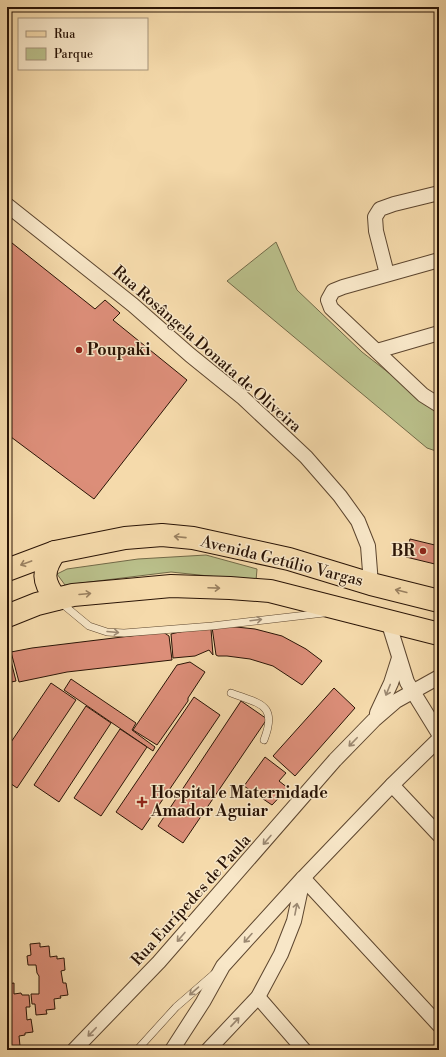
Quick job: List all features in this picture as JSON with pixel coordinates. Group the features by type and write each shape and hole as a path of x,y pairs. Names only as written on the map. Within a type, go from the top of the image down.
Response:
{"main road":[{"name":"Avenida Getúlio Vargas","path":"7,570 55,552 125,538 162,535 185,537 290,559 371,584 439,601"},
{"path":"55,552 48,562 45,570 46,580 56,599"},
{"name":"Avenida Getúlio Vargas","path":"7,616 37,604 73,595 171,586 223,588 270,592 439,634"}],"street":[{"path":"387,274 376,231 375,217 380,209 439,193"},
{"name":"Rua Rosângela Donata de Oliveira","path":"7,206 133,305 190,355 242,397 306,457 340,496 358,521 368,546 371,584"},
{"path":"439,260 333,291 328,300 331,308 423,395 439,405"},
{"path":"377,351 439,333"},
{"path":"388,621 407,682 439,734"},
{"path":"374,720 384,700 399,658"},
{"name":"Rua Eurípedes de Paula","path":"74,1050 159,962 335,760 374,720 396,701 439,677"},
{"path":"172,1050 223,966 303,878 392,785 439,739"},
{"path":"392,785 439,835"},
{"path":"208,1050 258,997 282,954 294,921 303,878"},
{"path":"303,878 439,1025"},
{"path":"258,997 304,1050"}],"lane":[{"path":"56,599 89,626 107,632 124,633 307,616 343,610"},
{"path":"231,693 263,705 269,715 269,728 264,740"},
{"path":"137,1050 176,1007 223,966"}],"green space":[{"path":"276,242 297,290 362,352 439,412 439,452 427,448 227,281"},
{"path":"206,555 257,569 256,581 171,572 65,585 57,574 67,569 138,559"}],"building":[{"name":"Poupaki","path":"7,239 95,309 105,300 120,313 113,320 187,380 94,499 7,434"},
{"name":"BR","path":"410,539 439,546 439,565 406,557"},
{"path":"227,626 255,629 282,636 306,649 322,661 302,685 273,666 250,659 218,656 216,655 212,627"},
{"path":"211,629 213,655 209,650 195,656 173,658 171,634 184,631"},
{"path":"163,632 169,636 172,660 67,672 19,682 11,652 32,648"},
{"path":"7,653 9,653 16,681 7,683"},
{"path":"190,662 205,672 188,698 188,701 157,745 133,730 177,665"},
{"path":"71,679 136,723 132,730 155,747 153,751 64,690"},
{"path":"51,683 76,700 17,788 7,781 7,748"},
{"path":"334,688 355,708 295,776 273,756"},
{"path":"194,697 220,715 142,830 116,812"},
{"path":"241,701 267,719 183,843 158,826"},
{"path":"86,706 111,723 59,802 34,785"},
{"path":"120,729 147,747 101,816 74,798"},
{"path":"265,757 286,773 279,781 288,788 272,805 244,786"},
{"path":"40,943 40,947 49,946 50,957 57,956 57,959 64,958 65,970 61,971 63,983 66,983 68,995 60,996 61,998 54,999 55,1009 46,1010 47,1014 36,1015 35,1004 32,1004 31,994 39,994 39,976 36,965 28,965 27,956 31,955 30,944"},
{"path":"14,983 14,994 21,993 22,995 29,995 30,1007 26,1007 27,1020 31,1019 33,1032 25,1033 25,1035 19,1036 20,1046 11,1047 11,1050 7,1050 7,984"}],"place":[{"name":"Poupaki","path":"79,350"},
{"name":"BR","path":"423,551"},
{"name":"Hospital e Maternidade Amador Aguiar","path":"142,802"}]}
